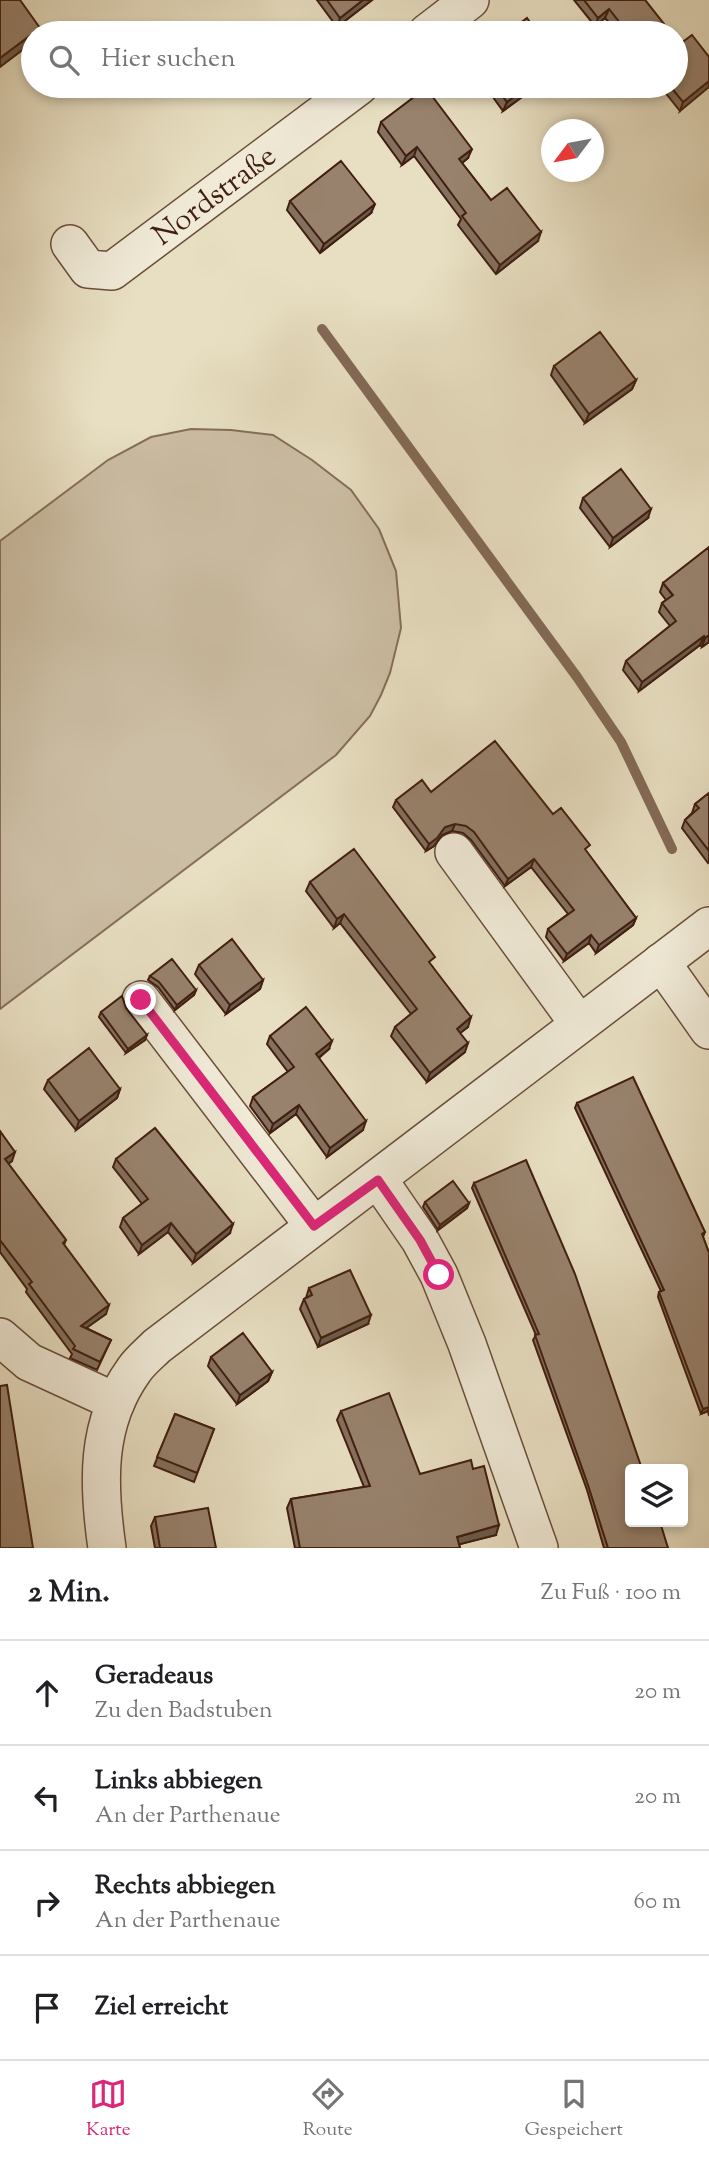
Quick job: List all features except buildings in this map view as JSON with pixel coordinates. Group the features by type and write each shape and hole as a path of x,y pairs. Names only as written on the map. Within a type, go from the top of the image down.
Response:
{"street":[{"path":"443,21 470,0"},
{"name":"Nordstraße","path":"70,244 88,269 112,271 343,98"},
{"path":"454,852 579,1024"},
{"path":"107,1548 100,1467 105,1436 116,1402 135,1368 157,1346 709,926"},
{"path":"661,962 709,1030"},
{"path":"141,1000 314,1226"},
{"path":"378,1180 420,1240 439,1275 467,1344 539,1548"},
{"path":"0,1337 29,1362 116,1402"}],"shaded area":[{"path":"191,429 273,435 351,490 379,529 396,571 401,628 390,673 370,716 336,755 0,1009 0,541 108,460 151,437"}],"waterway":[{"path":"322,329 577,677 621,742 672,849"}],"route":[{"path":"141,1000 314,1226 378,1180 420,1240 439,1275"}]}
